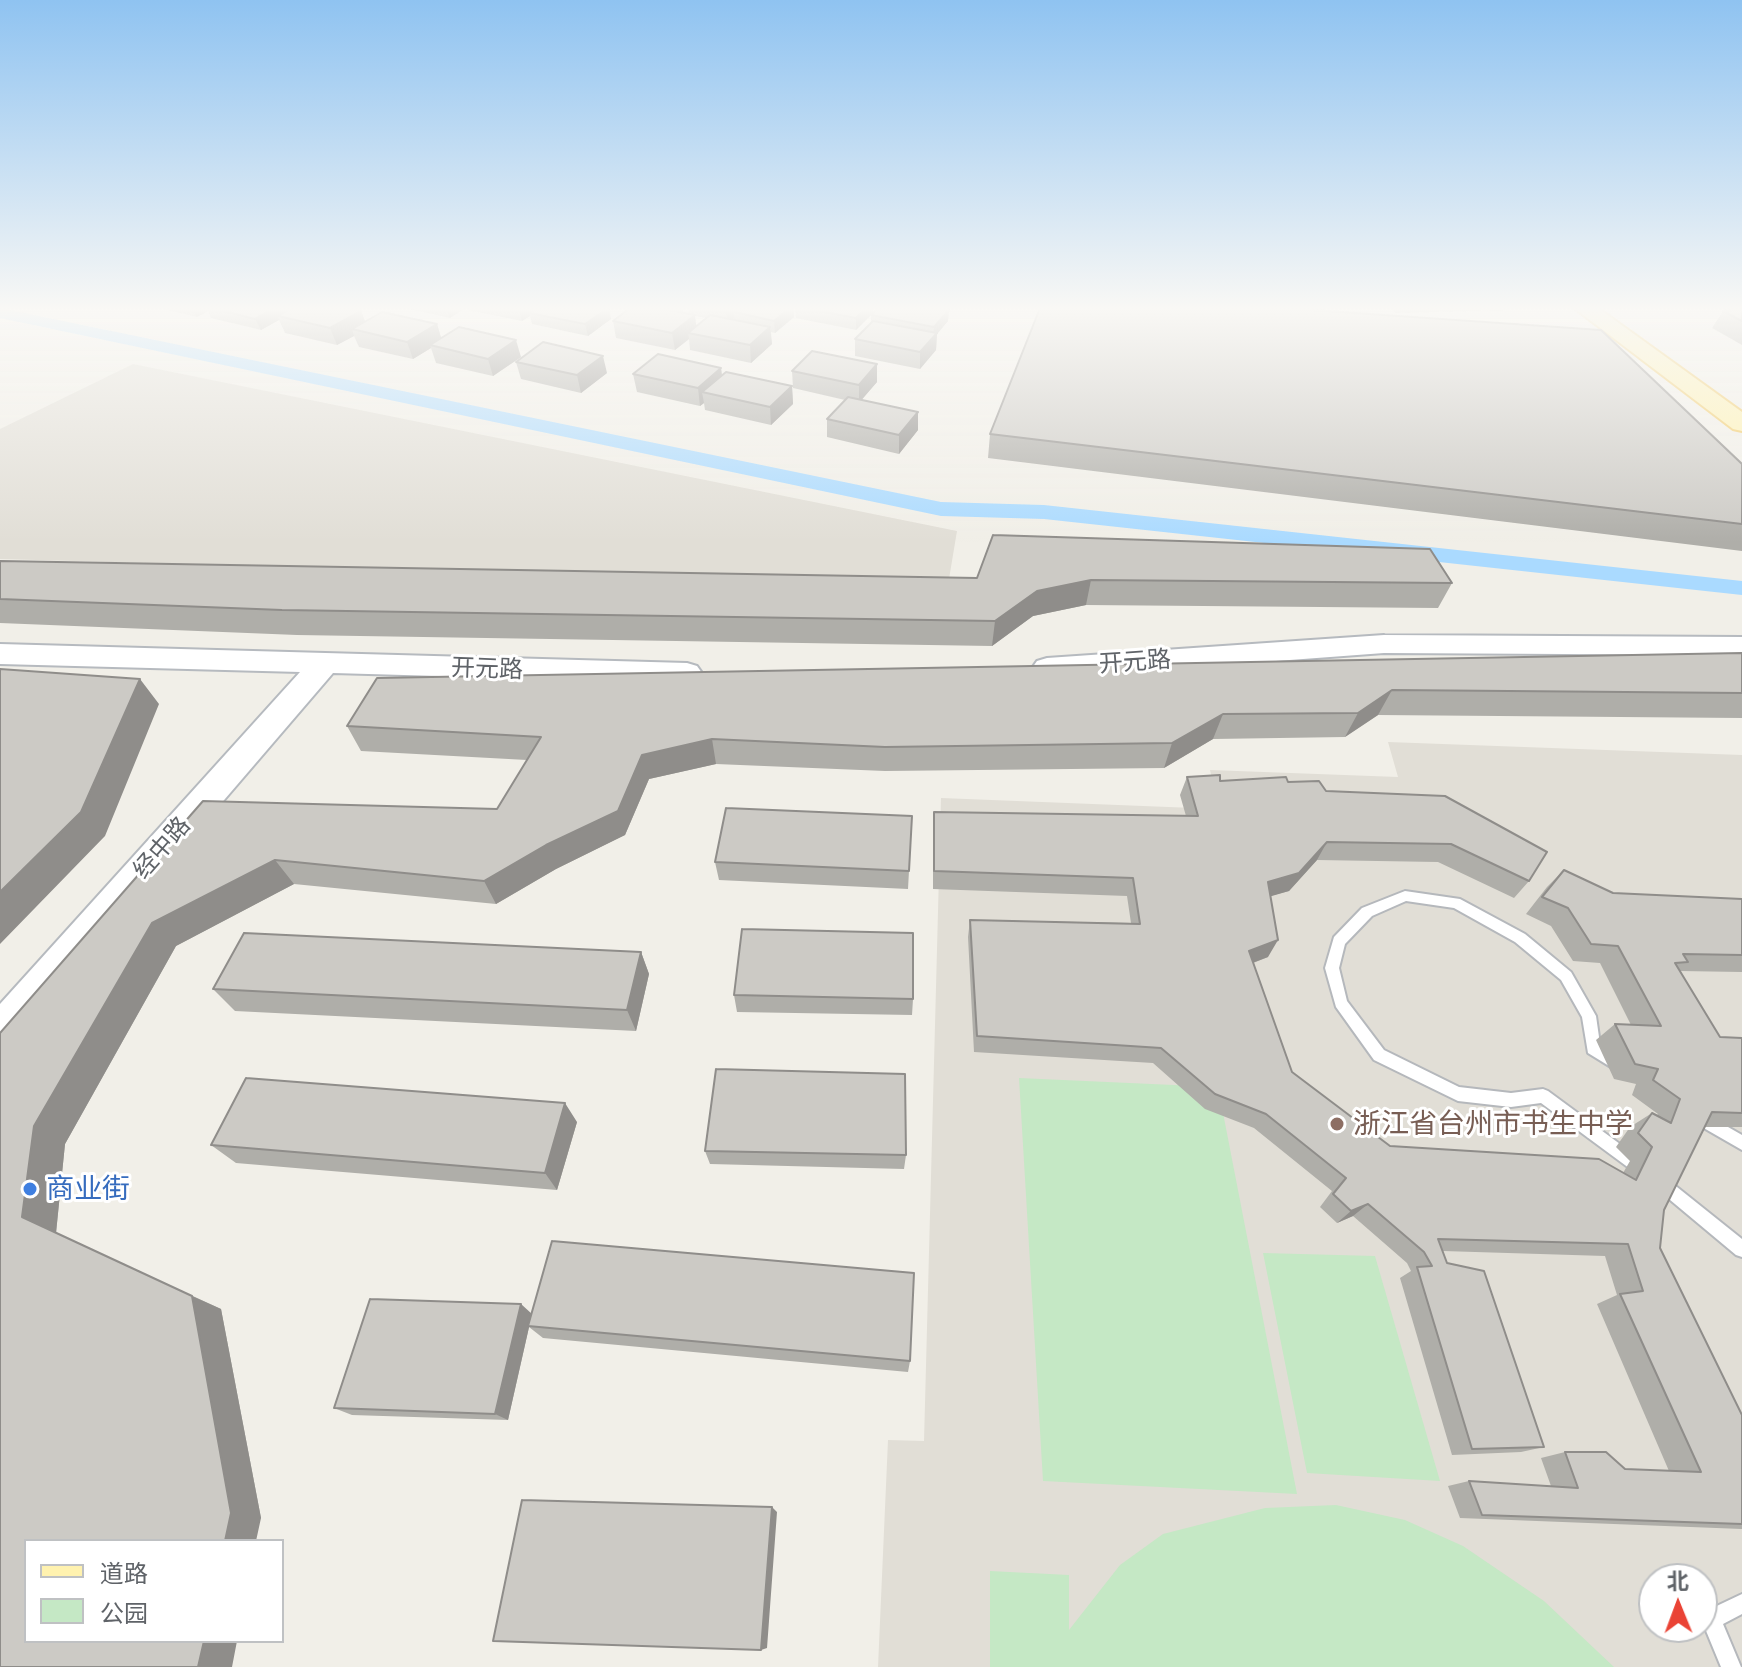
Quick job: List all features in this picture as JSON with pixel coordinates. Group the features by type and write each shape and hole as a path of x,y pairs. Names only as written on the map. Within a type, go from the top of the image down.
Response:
{"main road":[{"path":"1690,386 1742,424"},
{"path":"1722,386 1742,400"},
{"name":"开元路","path":"1013,670 1384,644 1742,646"},
{"name":"开元路","path":"0,654 713,674"},
{"name":"经中路","path":"0,1032 324,664"}],"lane":[{"path":"1630,1073 1593,1048 1589,1016 1566,976 1520,938 1456,903 1405,896 1367,912 1339,941 1332,968 1341,1003 1379,1055 1458,1094 1511,1100 1543,1096 1702,1213 1742,1249"},
{"path":"1692,1113 1742,1143"},
{"path":"1731,1667 1711,1619 1742,1604"}],"shaded area":[{"path":"88,386 241,386 957,531 948,585 0,559 0,429"},
{"name":"浙江省台州市书生中学","path":"1388,742 1742,755 1742,1667 878,1667 888,1440 924,1441 941,798 1219,809 1210,770 1398,777"}],"green space":[{"path":"1019,1078 1218,1087 1297,1494 1043,1481"},
{"path":"1263,1253 1375,1256 1440,1481 1307,1473"},
{"path":"1336,1505 1405,1520 1463,1546 1544,1601 1614,1667 990,1667 990,1571 1069,1575 1069,1630 1120,1565 1163,1534 1265,1508"}],"building":[{"path":"709,386 792,386 770,407 702,392"},
{"path":"1009,386 1660,386 1742,464 1742,524 990,434"},
{"path":"848,397 918,412 899,435 827,419"},
{"path":"993,535 1430,549 1452,583 1091,580 1037,591 995,621 282,610 0,599 0,561 977,578"},
{"name":"商业街","path":"1742,653 1742,693 1392,690 1358,713 1223,714 1172,743 885,747 712,739 642,755 618,811 546,845 484,881 275,860 152,923 34,1126 22,1217 192,1296 231,1513 225,1539 24,1539 24,1643 204,1643 198,1667 0,1667 0,1033 203,801 497,809 541,737 347,726 377,678"},
{"path":"0,669 140,679 81,812 0,892"},
{"path":"1220,775 1220,781 1286,777 1288,782 1319,781 1326,791 1445,796 1547,852 1529,881 1451,844 1327,842 1299,873 1268,882 1278,940 1249,951 1292,1072 1390,1146 1599,1159 1636,1180 1652,1147 1638,1133 1652,1113 1671,1123 1680,1099 1653,1080 1658,1069 1635,1064 1615,1024 1661,1026 1618,946 1591,944 1568,908 1542,897 1564,870 1613,893 1742,899 1742,955 1683,954 1688,962 1675,963 1720,1037 1742,1038 1742,1113 1712,1112 1664,1210 1660,1248 1742,1415 1742,1524 1482,1515 1469,1481 1578,1488 1565,1452 1606,1452 1625,1469 1701,1472 1620,1294 1643,1291 1628,1244 1438,1239 1447,1263 1484,1271 1544,1447 1472,1449 1417,1267 1432,1266 1424,1252 1368,1204 1351,1211 1333,1194 1346,1178 1266,1114 1215,1094 1161,1048 977,1036 970,920 1140,924 1133,878 934,871 934,812 1198,816 1187,777"},
{"path":"726,808 912,816 909,871 715,862"},
{"path":"742,929 913,933 913,999 734,995"},
{"path":"244,933 641,952 627,1010 213,989"},
{"path":"716,1069 905,1074 906,1155 705,1151"},
{"path":"246,1078 565,1103 545,1173 211,1145"},
{"path":"552,1241 914,1273 910,1361 528,1326"},
{"path":"370,1299 521,1304 495,1414 334,1408"},
{"path":"522,1500 772,1507 761,1650 493,1641"}],"waterway":[{"path":"349,386 941,509 1044,512 1742,588"}],"place":[{"name":"浙江省台州市书生中学","path":"1337,1124"},
{"name":"商业街","path":"30,1189"}]}
